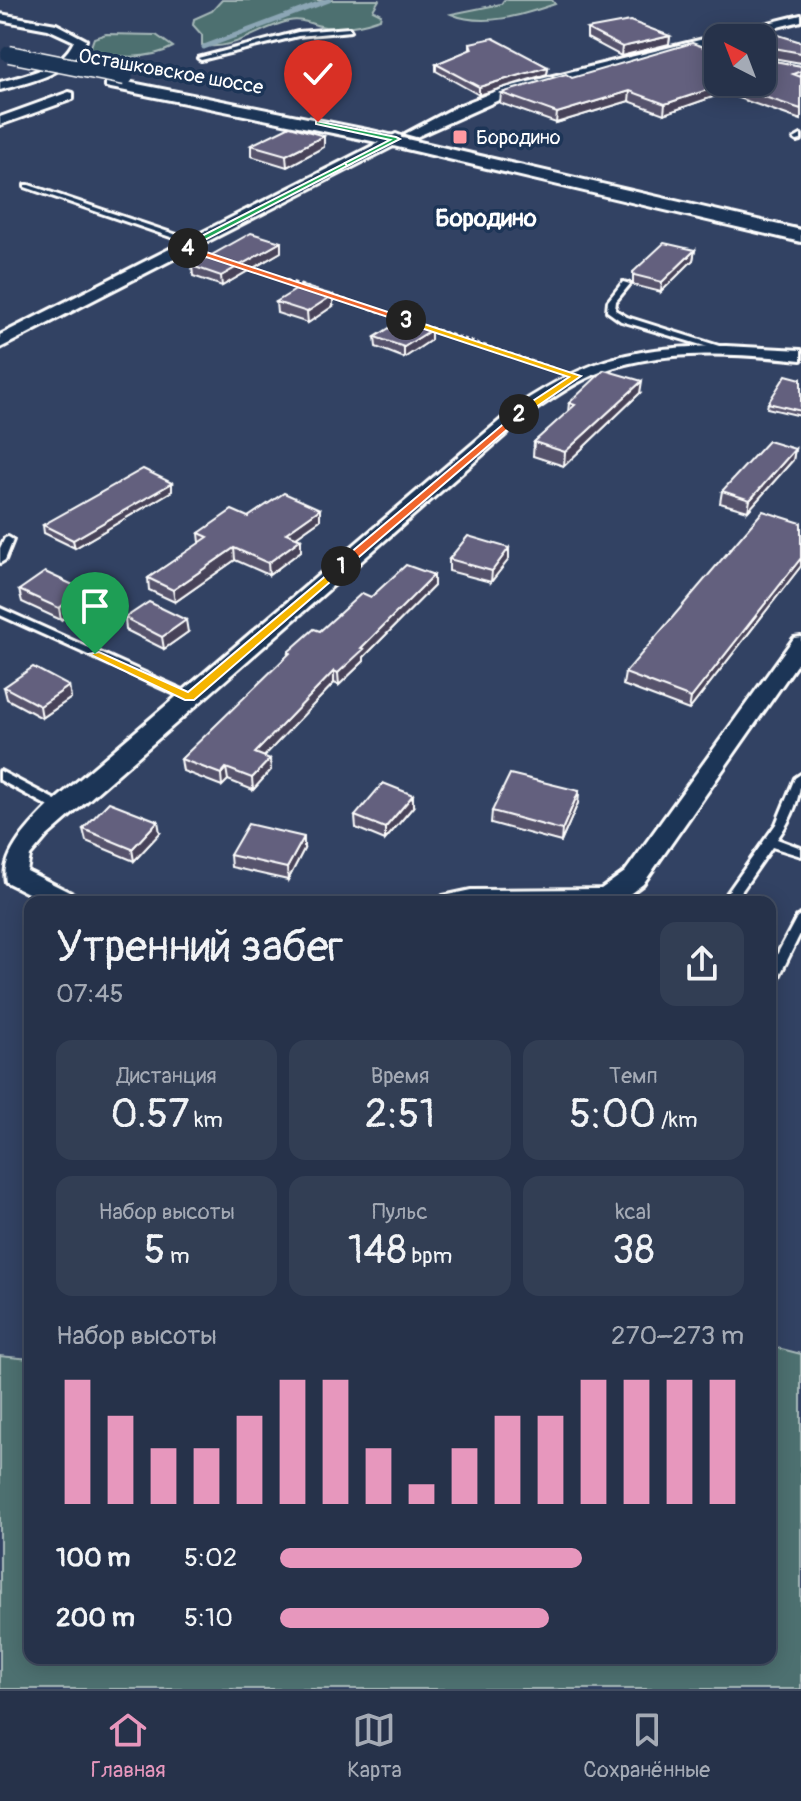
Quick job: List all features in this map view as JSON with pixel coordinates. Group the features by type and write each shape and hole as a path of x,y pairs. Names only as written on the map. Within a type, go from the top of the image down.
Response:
{"main road":[{"name":"Осташковское шоссе","path":"3,56 404,137 801,225"},
{"name":"Осташковское шоссе","path":"404,137 801,236"}],"street":[{"path":"0,342 462,109 508,91 801,18"},
{"path":"0,19 52,26 70,32 80,40 77,50 64,61 42,72 0,84"},
{"path":"683,47 704,51"},
{"path":"0,121 69,96"},
{"path":"56,896 15,876 13,867 25,845 61,808 523,410 576,376 630,359 701,352 801,355"},
{"path":"611,896 634,878 801,643"}],"lane":[{"path":"201,58 298,34 349,30"},
{"path":"27,186 194,242"},
{"path":"626,284 612,301 611,311 624,319 738,353"},
{"path":"0,560 8,540"},
{"path":"0,611 190,697"},
{"path":"0,775 61,808"},
{"path":"731,896 781,825 801,778"},
{"path":"769,841 801,852"},
{"path":"776,969 801,920"}],"path":[{"path":"245,267 576,376"}],"green space":[{"path":"222,0 379,0 373,10 381,14 380,19 345,27 325,27 294,20 224,45 202,45 202,35 193,25 194,19 212,11"},
{"path":"504,0 552,0 555,4 490,20 451,14 501,4"},
{"path":"106,34 156,35 173,47 132,57 90,49 94,38"},
{"path":"776,1348 801,1354 801,1689 0,1689 0,1356 24,1358 24,1664 776,1664"}],"building":[{"path":"630,21 670,36 622,47 587,29"},
{"path":"776,34 801,42 801,53 776,48"},
{"path":"493,38 548,67 479,87 436,64 472,49 470,43"},
{"path":"692,43 704,47 704,91 665,104 630,91 557,113 501,93 566,74 572,78"},
{"path":"776,61 801,66 801,71 793,74 801,77 801,109 761,96 776,96"},
{"path":"290,126 324,136 286,155 251,145"},
{"path":"251,233 281,242 221,276 192,266"},
{"path":"664,243 695,250 662,282 634,275 633,272"},
{"path":"302,286 333,295 307,312 276,302"},
{"path":"402,320 431,330 404,347 375,337"},
{"path":"604,370 642,381 565,452 534,442 575,405 569,403"},
{"path":"786,375 801,379 801,411 768,403"},
{"path":"768,441 795,449 750,500 722,491"},
{"path":"143,469 172,483 73,540 43,525"},
{"path":"284,493 320,509 286,533 301,539 268,563 234,548 173,590 148,578 208,537 199,533 232,510 248,517"},
{"path":"763,511 801,523 801,558 691,698 625,673"},
{"path":"468,536 509,548 492,571 449,559"},
{"path":"406,565 434,575 361,648 364,649 338,673 334,671 255,753 270,759 252,778 226,768 221,774 181,759 314,629 320,631 362,593 371,597"},
{"path":"45,572 84,590 59,608 19,590"},
{"path":"149,602 186,620 162,637 125,618"},
{"path":"33,667 69,686 40,706 4,687"},
{"path":"510,774 579,791 562,830 492,811"},
{"path":"383,783 413,795 385,828 355,816"},
{"path":"109,802 158,821 132,849 83,829"},
{"path":"248,824 304,837 287,868 230,855"}],"waterway":[{"path":"204,47 329,0"}],"place":[{"name":"Бородино","path":"460,137"}],"district":[{"name":"Бородино","path":"486,218"}],"route":[{"path":"95,654 190,697 523,410 576,376 184,247 396,139 318,122"}]}
